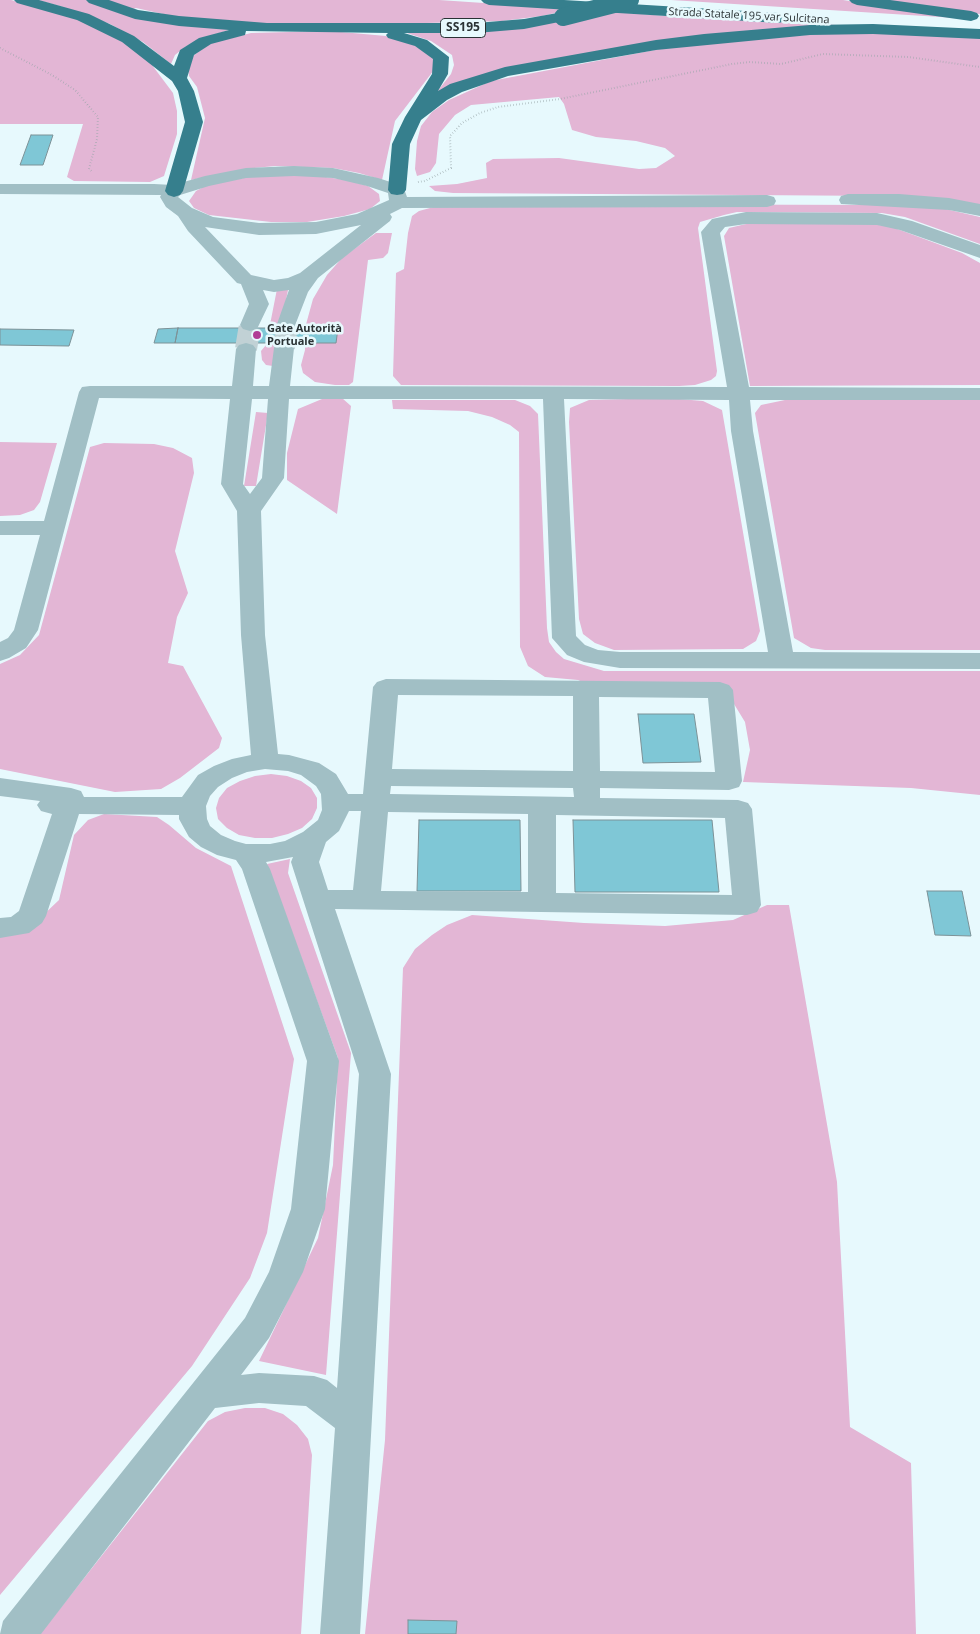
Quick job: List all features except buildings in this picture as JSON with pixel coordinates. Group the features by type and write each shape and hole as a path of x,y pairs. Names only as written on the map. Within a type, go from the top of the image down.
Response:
{"highway":[{"path":"22,0 83,18 128,39 180,78 194,122 177,202"},
{"path":"94,0 135,14 179,21 267,28 363,28 421,43 441,57 440,74 414,117 402,144 399,193"},
{"name":"Strada Statale 195 var Sulcitana","path":"488,0 980,32"},
{"name":"Strada Statale 195 var Sulcitana","path":"600,0 792,12"},
{"name":"SS195","path":"363,28 476,28 524,24 630,0"},
{"path":"857,0 980,17"},
{"name":"Strada Statale 195 var Sulcitana","path":"841,14 980,23"},
{"path":"180,78 186,53 205,41 238,32 267,28"},
{"path":"414,117 441,96 456,88 504,72 656,45 810,30 873,29 980,32"}],"street":[{"path":"0,200 177,202 205,181 246,173 294,171 333,173 372,182 399,193 780,200"},
{"path":"0,189 144,189 177,202 209,222 259,229 316,228 362,219 399,193"},
{"path":"287,324 298,292 311,274 399,193"},
{"path":"830,200 908,201 949,204 980,210"},
{"path":"177,202 195,227 240,275 249,281 261,285 284,285 301,280 311,274"},
{"path":"782,660 742,431 739,393 710,232 715,226 731,220 746,218 877,219 905,225 980,252"},
{"path":"249,281 259,304 250,325"},
{"path":"249,511 273,478 278,393 284,348"},
{"path":"246,349 232,484 249,511 253,635 265,762"},
{"path":"0,653 17,642 26,630 90,392 980,394"},
{"path":"553,393 564,638 576,650 593,657 620,660 980,661"},
{"path":"0,528 54,528"},
{"path":"335,802 377,790 586,779 729,781 720,690 386,687 377,790 366,900"},
{"path":"586,689 587,806"},
{"path":"265,762 288,763 310,770 326,780 334,794 335,802 336,810 328,825 313,838 294,848 270,853 246,853 211,841 199,831 193,819 192,806 203,787 223,772 241,765 265,762"},
{"path":"0,787 71,797 32,916 19,926 0,928"},
{"path":"317,899 747,905 738,809 542,806 377,790"},
{"path":"0,805 192,806"},
{"path":"542,806 542,902"},
{"path":"313,838 305,862 375,1074 340,1634"},
{"path":"17,1634 257,1328 286,1272 308,1209 323,1062 256,869 246,853"},
{"path":"205,1394 259,1388 314,1391 353,1421"}],"path":[{"path":"0,48 52,75 75,90 98,117 97,139 88,170 97,175"},
{"path":"399,193 452,168 450,136 462,123 480,113 498,107 560,99 732,64 750,62 781,64 823,54 908,57 980,67"}],"shaded area":[{"path":"0,0 11,0 68,15 111,34 146,57 173,93 177,111 177,134 164,176 150,182 74,181 67,177 83,124 0,124"},
{"path":"38,0 439,0 573,9 542,16 502,21 389,24 244,23 181,18 136,8 125,12 231,28 200,39 185,47 175,55 171,64 143,42 110,24"},
{"path":"671,0 843,0 956,18"},
{"path":"875,0 980,0 980,14 959,12"},
{"path":"606,11 856,26 599,51 436,93 451,74 454,65 452,55 431,41 398,30 461,31"},
{"path":"330,31 386,36 411,43 433,57 434,70 395,121 382,180 333,168 275,166 244,169 191,180 205,118 197,87 189,76 190,58 211,43 251,33"},
{"path":"835,33 980,35 980,207 889,196 453,193 435,191 429,186 457,184 487,178 486,163 493,159 559,158 639,169 656,168 675,156 665,148 636,141 596,137 572,130 564,104 559,97 471,105 455,115 439,134 436,163 430,172 417,176 415,169 417,141 421,126 432,112 449,100 491,81 660,49 734,40"},
{"path":"255,176 319,176 346,180 368,186 379,194 380,201 370,209 344,216 307,222 271,222 209,215 194,208 189,201 196,191 209,184"},
{"path":"441,205 886,205 941,208 980,217 980,244 905,217 882,213 737,212 724,215 700,222 698,228 717,371 716,376 711,380 695,385 679,386 401,385 393,376 396,273 404,269 412,216 419,211"},
{"path":"746,224 873,224 892,227 962,253 980,263 980,385 750,386 724,236 729,228"},
{"path":"376,233 392,233 388,253 383,258 368,260 353,382 349,385 335,385 315,382 303,373 301,365 305,350 305,328 313,299 327,275 342,258"},
{"path":"277,289 288,290 273,366 266,365 262,360 261,351 266,345"},
{"path":"342,398 351,406 337,514 287,480 287,453 298,409 322,399"},
{"path":"667,398 703,401 722,410 760,631 756,641 743,649 614,650 595,643 583,634 579,619 569,422 570,408 589,400"},
{"path":"392,400 515,400 530,406 538,414 547,628 549,642 564,659 604,671 980,671 980,795 911,788 743,782 750,750 745,722 734,704 715,692 589,685 578,680 545,677 528,666 520,647 519,432 510,425 492,417 468,411 393,409"},
{"path":"785,400 980,400 980,650 825,650 811,648 794,638 755,413 761,405"},
{"path":"256,412 268,413 256,486 244,486"},
{"path":"0,442 57,443 40,502 34,510 20,515 0,516"},
{"path":"104,443 154,444 173,448 192,458 194,473 175,551 188,593 177,617 168,663 183,666 222,738 219,748 180,778 161,789 115,792 0,769 0,664 20,655 39,635 90,447"},
{"path":"271,774 287,776 301,781 311,788 317,798 317,808 312,819 302,828 272,838 255,838 239,835 227,828 218,819 216,808 219,798 227,788 255,776"},
{"path":"104,814 157,817 196,848 231,866 294,1059 267,1233 250,1278 192,1366 0,1595 0,937 39,919 59,900 74,835 88,820"},
{"path":"290,859 288,873 351,1053 326,1375 259,1361 318,1238 333,1165 338,1058 267,864"},
{"path":"767,905 789,905 837,1182 850,1427 911,1463 916,1634 365,1634 385,1440 403,968 415,949 432,935 447,925 472,915 584,923 665,926 733,920"},
{"path":"245,1408 265,1408 283,1414 297,1425 308,1439 312,1455 301,1634 40,1634 208,1421 225,1412"}],"tunnel":[{"path":"284,348 287,324"},
{"path":"246,349 250,325"}],"place":[{"name":"Gate Autorità Portuale","path":"257,335"}]}
